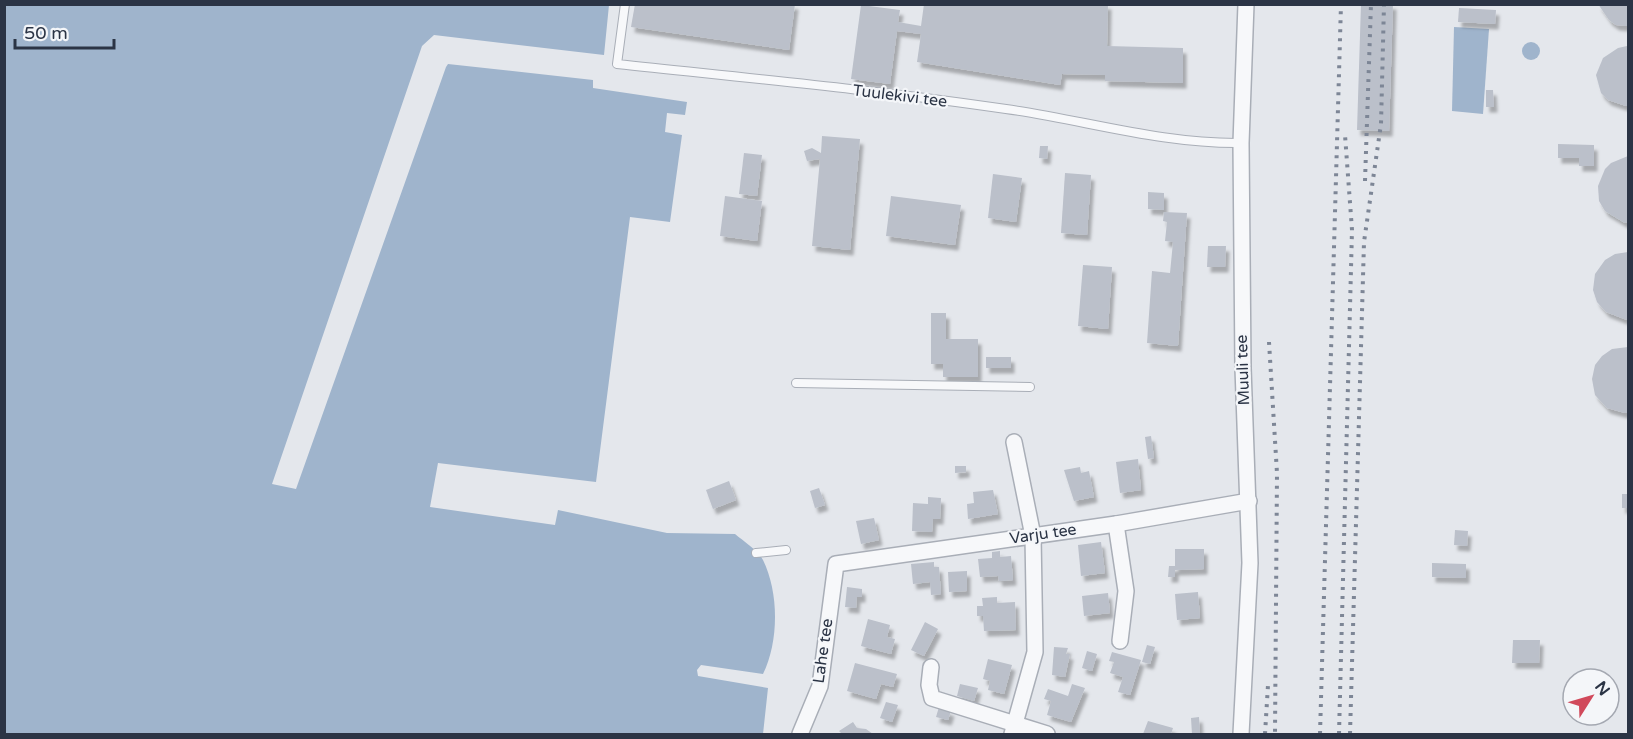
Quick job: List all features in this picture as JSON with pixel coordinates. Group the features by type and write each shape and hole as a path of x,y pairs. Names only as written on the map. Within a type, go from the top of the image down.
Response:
{"street":[{"name":"Muuli tee","path":"1241,735 1250,563 1243,368 1240,142 1246,4"},
{"path":"1014,442 1033,536 1035,652 1014,730"},
{"name":"Varju tee","path":"836,564 1116,524 1249,501"},
{"path":"1116,524 1126,591 1120,641"},
{"name":"Lahe tee","path":"800,735 820,686 836,564"},
{"path":"931,668 929,685 932,698 1014,730 1047,735"}],"lane":[{"name":"Tuulekivi tee","path":"625,4 617,64 1008,109 1158,137 1216,143 1240,142"},
{"path":"796,383 1030,387"},
{"path":"756,553 786,550"}],"water":[{"path":"4,5 609,5 604,55 434,35 422,46 272,484 296,489 448,64 593,80 593,88 687,102 685,115 667,113 665,132 682,135 670,222 630,217 596,482 438,463 430,507 555,525 558,510 667,533 735,534 761,556 768,573 775,617 772,647 763,674 701,665 697,670 698,676 768,688 763,734 5,734"},
{"path":"1454,27 1489,29 1483,114 1452,111"},
{"path":"1527,42 1535,42 1540,47 1538,58 1527,60 1522,55 1522,47"}],"building":[{"path":"635,4 795,4 789,50 631,27"},
{"path":"924,4 1108,4 1107,46 1183,48 1183,83 1105,81 1105,75 1062,74 1060,85 917,62 921,34 897,31 890,84 851,79 861,5 900,10 898,22 921,26"},
{"path":"1361,4 1393,4 1389,131 1357,130"},
{"path":"1598,4 1628,4 1628,26 1616,25 1609,20"},
{"path":"1459,8 1496,10 1495,24 1458,22"},
{"path":"1627,46 1628,106 1626,106 1608,100 1601,93 1596,75 1603,58 1618,48"},
{"path":"1486,90 1493,90 1494,107 1486,107"},
{"path":"822,136 860,139 850,250 812,246 820,159 807,161 804,151 812,148 821,153"},
{"path":"1558,144 1594,145 1594,166 1579,166 1579,158 1558,158"},
{"path":"1040,146 1048,146 1047,159 1039,158"},
{"path":"744,153 762,155 757,196 739,194"},
{"path":"1628,156 1628,222 1625,223 1605,211 1599,201 1598,186 1605,169 1611,163"},
{"path":"1065,173 1091,175 1087,235 1061,233"},
{"path":"993,174 1022,178 1016,222 988,218"},
{"path":"1148,192 1164,193 1164,210 1148,209"},
{"path":"725,196 762,201 757,241 720,236"},
{"path":"891,196 961,205 955,245 886,236"},
{"path":"1164,212 1187,213 1178,346 1147,343 1152,271 1170,273 1173,242 1165,241 1167,222 1163,221"},
{"path":"1208,246 1226,246 1225,267 1207,267"},
{"path":"1628,252 1627,320 1606,312 1597,302 1593,290 1595,274 1605,260 1615,254"},
{"path":"1083,265 1112,267 1108,329 1078,326"},
{"path":"931,313 946,313 946,339 978,339 978,377 943,377 943,364 931,364"},
{"path":"1628,347 1628,413 1625,413 1607,408 1595,395 1592,379 1595,365 1602,356 1612,349"},
{"path":"986,357 1011,357 1011,368 986,368"},
{"path":"1151,436 1154,458 1148,459 1145,437"},
{"path":"1138,459 1141,490 1120,493 1116,462"},
{"path":"955,466 966,466 966,472 955,473"},
{"path":"1080,467 1081,473 1089,471 1094,497 1074,501 1064,470"},
{"path":"729,481 736,500 713,509 706,490"},
{"path":"819,488 825,505 815,508 810,491"},
{"path":"993,490 998,514 968,519 967,504 974,503 973,492"},
{"path":"1622,494 1628,494 1628,508 1622,508"},
{"path":"928,497 941,498 940,519 933,519 932,532 912,531 913,503 928,504"},
{"path":"874,518 879,540 861,544 856,521"},
{"path":"1455,530 1468,531 1467,546 1454,545"},
{"path":"1101,542 1105,573 1081,576 1078,545"},
{"path":"1175,549 1204,549 1204,569 1175,570 1175,577 1168,577 1169,566 1175,566"},
{"path":"1000,551 1000,557 1011,556 1013,580 999,581 998,576 980,577 978,559 992,558 992,552"},
{"path":"934,562 934,567 939,567 941,594 931,595 930,582 913,584 911,564"},
{"path":"1432,563 1466,564 1466,578 1432,577"},
{"path":"967,571 967,591 949,592 948,572"},
{"path":"847,587 862,589 862,597 857,597 856,608 845,607"},
{"path":"1198,592 1200,618 1177,620 1175,594"},
{"path":"1108,593 1110,613 1084,616 1082,596"},
{"path":"997,597 997,603 1015,602 1016,630 984,631 983,616 977,616 977,606 983,606 982,598"},
{"path":"868,619 890,625 887,637 895,639 891,654 861,646"},
{"path":"925,622 938,629 924,656 911,650"},
{"path":"1513,640 1540,640 1539,663 1512,663"},
{"path":"1147,645 1155,647 1150,664 1142,662"},
{"path":"1054,647 1068,648 1066,654 1070,654 1065,677 1052,675"},
{"path":"1087,651 1097,654 1092,671 1082,668"},
{"path":"1112,652 1141,660 1130,695 1118,692 1123,677 1110,673 1114,662 1109,661"},
{"path":"988,659 1012,665 1004,694 988,690 990,681 983,679"},
{"path":"855,663 897,674 893,687 881,684 876,699 847,691"},
{"path":"960,684 978,688 974,701 957,696"},
{"path":"1072,684 1085,688 1071,722 1047,715 1051,701 1044,699 1048,689 1068,696"},
{"path":"886,702 898,705 892,722 880,718"},
{"path":"939,707 951,711 948,720 936,717"},
{"path":"1199,717 1200,734 1192,734 1191,718"},
{"path":"1148,721 1173,728 1171,734 1143,734"},
{"path":"853,722 857,728 866,729 873,734 842,734 839,731"}],"railway":[{"path":"1320,734 1341,4"},
{"path":"1365,181 1371,4"},
{"path":"1350,734 1364,242 1381,124 1384,4"},
{"path":"1339,734 1352,230 1345,135"},
{"path":"1269,342 1277,473 1275,734"},
{"path":"1265,734 1268,685"}]}
